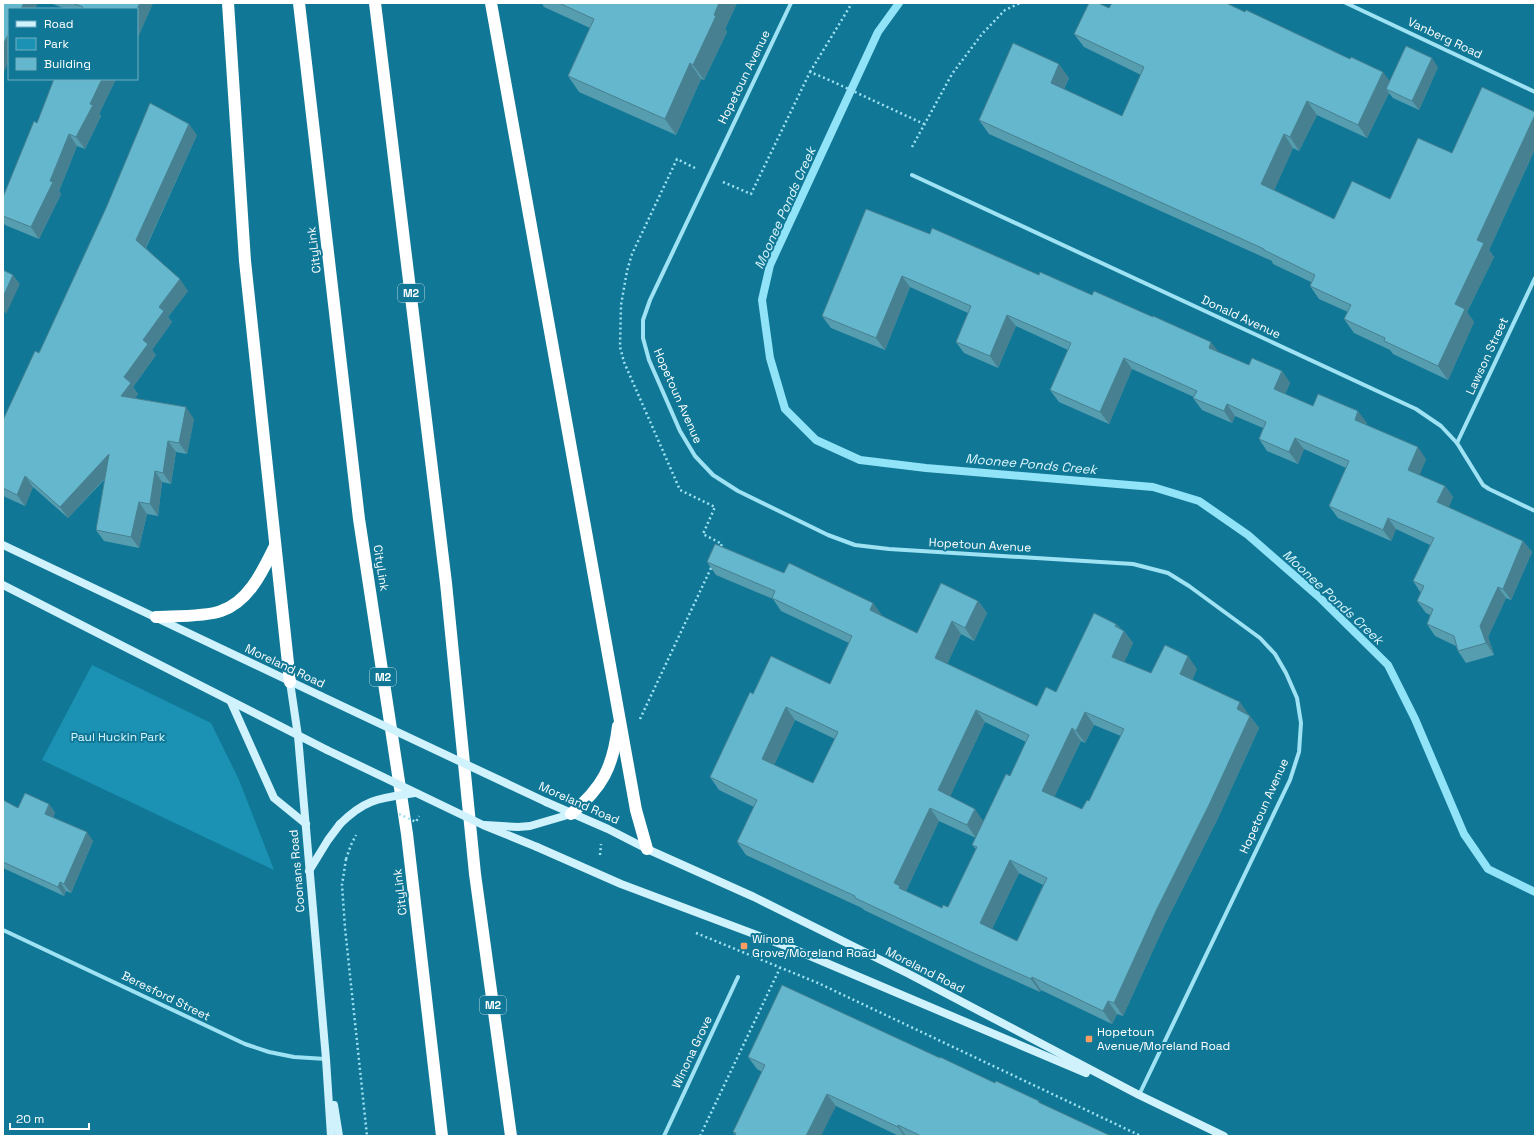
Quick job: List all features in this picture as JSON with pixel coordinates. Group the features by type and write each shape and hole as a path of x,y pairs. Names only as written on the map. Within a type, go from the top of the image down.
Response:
{"highway":[{"path":"228,3 245,261 290,682"},
{"name":"CityLink","path":"299,3 358,512 407,834 442,1136"},
{"name":"M2","path":"375,3 445,575 475,874 511,1136"},
{"path":"491,3 636,810 647,849"},
{"path":"156,617 207,614 232,606 244,596 262,572 275,545"},
{"path":"570,814 586,801 599,785 607,772 615,747 618,726 613,677"}],"main road":[{"name":"Moreland Road","path":"3,545 570,814 608,829 647,849 754,897 909,974 1139,1095 1224,1136"},
{"name":"Moreland Road","path":"3,585 298,736 483,825 602,876 791,948 1139,1095"},
{"name":"Coonans Road","path":"290,682 298,736 306,824 326,1058 331,1136"},
{"path":"231,702 274,798 306,824"},
{"path":"309,871 328,840 340,824 367,802 380,798 416,793"},
{"path":"483,825 518,827 540,823 570,814"},
{"name":"Coonans Road","path":"326,1058 339,1136"}],"street":[{"name":"Hopetoun Avenue","path":"790,3 650,300 643,320 643,338 649,360 680,431 695,456 712,475 738,491 828,534 855,545 889,549 1134,564 1168,573 1189,586 1260,638 1275,654 1286,673 1297,698 1301,724 1299,752 1290,780 1139,1095"},
{"name":"Vanberg Road","path":"1346,3 1535,92"},
{"name":"Donald Avenue","path":"912,175 1416,409 1441,426 1457,443 1483,485 1535,511"},
{"name":"Lawson Street","path":"1457,443 1535,278"},
{"name":"Beresford Street","path":"3,930 245,1044 269,1052 294,1057 326,1058"},
{"name":"Winona Grove","path":"664,1136 738,977"}],"path":[{"path":"719,551 722,544 703,534 715,507 680,490 640,402 624,362 620,347 621,305 627,271 632,254 677,159 708,175 751,194 810,72 852,3"},
{"path":"912,148 952,74 982,34 1005,10 1020,3"},
{"path":"810,72 924,124"},
{"path":"639,722 712,565"},
{"path":"396,813 416,822 419,816"},
{"path":"602,876 599,858 601,842 608,829"},
{"path":"358,832 346,859 342,885 345,928 367,1136"},
{"path":"693,932 818,983 1141,1136"},
{"path":"700,1136 780,968"}],"green space":[{"name":"Paul Huckin Park","path":"92,665 211,723 239,780 274,870 42,760"}],"building":[{"path":"3,3 24,3 22,8 8,8 8,35 3,45"},
{"path":"72,3 140,3 138,8 83,7"},
{"path":"559,3 719,3 714,15 716,16 693,65 690,63 665,119 568,76 594,19"},
{"path":"1089,3 1098,3 1109,8 1112,3 1226,3 1245,12 1246,10 1350,59 1351,57 1383,72 1358,125 1307,101 1290,137 1284,134 1261,184 1334,219 1352,181 1390,199 1418,138 1452,153 1482,87 1535,112 1535,115 1477,240 1484,243 1455,304 1465,309 1438,366 1384,341 1385,338 1344,319 1351,305 1310,286 1315,275 1264,249 979,120 1013,43 1059,64 1051,83 1122,116 1144,67 1074,34"},
{"path":"1406,46 1432,58 1412,101 1386,89"},
{"path":"54,80 102,80 90,104 93,105 76,137 69,134 50,181 53,182 31,227 3,216 3,197 34,121 37,123"},
{"path":"150,103 189,124 136,240 180,279 159,307 164,311 143,340 148,344 124,377 131,383 121,396 186,407 179,443 168,441 163,473 155,471 150,504 139,502 131,537 96,530 109,454 60,507 25,476 17,495 3,488 3,420 35,351 39,353 106,208"},
{"path":"866,209 930,234 932,228 1039,275 1040,272 1092,295 1094,291 1211,342 1209,348 1249,365 1252,358 1282,371 1274,389 1313,406 1318,394 1358,411 1355,420 1418,447 1408,470 1445,486 1437,502 1523,541 1503,589 1498,587 1480,626 1486,643 1458,651 1454,636 1427,624 1433,609 1417,601 1424,586 1413,581 1434,538 1388,518 1383,530 1329,506 1349,461 1295,438 1289,452 1259,439 1266,422 1227,404 1224,411 1193,398 1197,391 1124,358 1100,412 1050,390 1071,343 1007,315 990,356 956,342 971,306 902,276 876,338 822,316"},
{"path":"3,270 13,275 3,297"},
{"path":"715,544 784,573 789,563 873,603 870,610 917,633 941,583 978,601 965,628 952,621 935,658 1037,706 1046,687 1056,692 1094,613 1116,624 1115,626 1124,631 1112,657 1151,673 1165,645 1188,656 1180,674 1240,702 1237,709 1250,716 1209,805 1156,911 1114,1003 1108,1001 1103,1011 1032,977 1031,979 971,952 855,898 855,896 737,842 757,800 710,777 750,692 753,694 771,656 830,684 852,636 772,598 775,591 707,562","holes":["786,707 838,732 813,783 762,759","976,710 1029,735 1010,776 1006,774 972,845 977,847 948,907 943,905 942,908 899,888 900,886 894,883 930,808 967,825 975,809 938,790","1085,712 1124,729 1089,801 1087,800 1082,809 1042,791 1072,728 1076,731","1010,860 1047,878 1017,941 980,923"]},
{"path":"25,793 49,804 45,814 87,832 64,884 60,882 58,887 3,862 3,800 18,808"},
{"path":"782,985 995,1083 996,1081 1111,1136 921,1136 827,1094 806,1136 735,1136 736,1133 733,1132 765,1065 748,1057"}],"waterway":[{"name":"Moonee Ponds Creek","path":"899,3 878,32 770,265 762,300 770,358 785,409 816,440 860,460 926,468 1153,487 1199,501 1248,535 1319,597 1388,665 1415,719 1464,834 1488,869 1535,892"}],"place":[{"name":"Winona Grove/Moreland Road","path":"744,946"},
{"name":"Hopetoun Avenue/Moreland Road","path":"1089,1039"}]}
